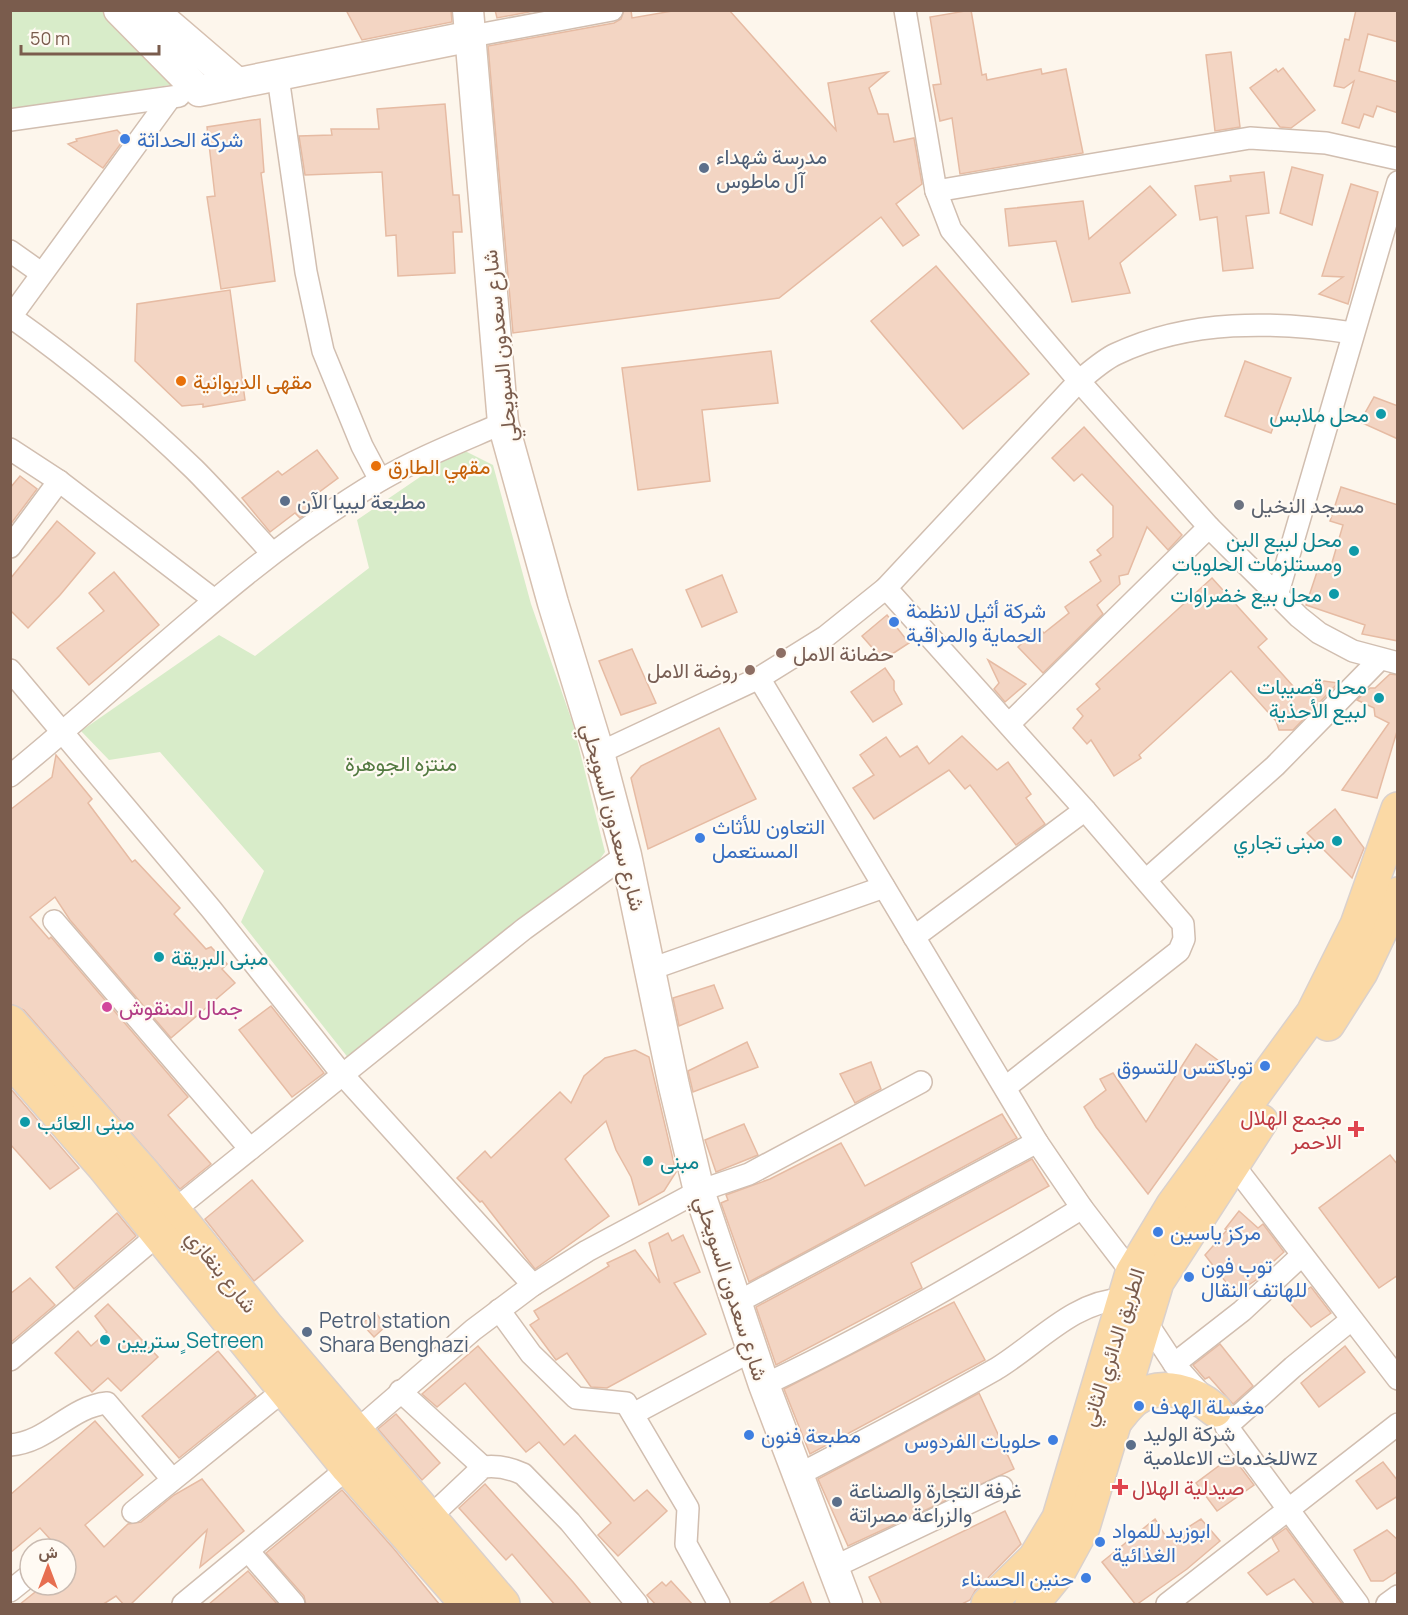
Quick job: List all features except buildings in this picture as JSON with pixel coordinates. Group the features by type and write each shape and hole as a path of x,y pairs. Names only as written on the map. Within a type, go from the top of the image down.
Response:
{"main road":[{"path":"119,10 184,95 237,83 278,77 470,23"},
{"path":"152,10 237,83"},
{"name":"شارع سعدون السويحلي","path":"470,23 503,423 553,603 599,753 626,855 674,1086 699,1191 764,1385 847,1605"},
{"name":"الطريق الدائري الثاني","path":"988,1605 1035,1558 1059,1518 1133,1297 1173,1205 1313,1013 1357,925 1398,809"},
{"name":"الطريق الدائري الثاني","path":"1133,1297 1157,1282 1232,1163 1309,1055 1395,913"},
{"name":"شارع بنغازي","path":"10,1022 166,1222 284,1390 348,1468 467,1605"},
{"name":"شارع بنغازي","path":"10,1059 166,1222 430,1517 503,1605"},
{"path":"1032,1605 1059,1571 1083,1527 1118,1419 1133,1297"},
{"path":"1118,1419 1134,1400 1156,1391 1183,1391 1202,1398 1220,1419"}],"street":[{"path":"470,23 612,10"},
{"path":"905,10 936,190 951,230 1079,381 1209,527 1277,596 1319,633 1353,651 1389,661"},
{"path":"278,77 306,272 322,351 357,436 380,480"},
{"path":"10,120 184,95"},
{"path":"184,95 41,273 11,317 55,348 195,470 272,553"},
{"path":"936,190 1250,138 1326,143 1398,159"},
{"path":"1277,596 1398,182"},
{"path":"10,251 41,273"},
{"path":"599,753 759,678 825,637 886,588 1079,381 1113,355 1139,345 1202,330 1275,324 1353,333"},
{"path":"10,776 63,734 213,599 272,553 380,480 503,423"},
{"path":"10,449 59,481 213,599"},
{"path":"10,548 59,481"},
{"path":"1009,724 1209,527"},
{"path":"886,588 1009,724 1183,924 1184,939 1179,951 1006,1087"},
{"path":"1146,880 1389,661"},
{"path":"10,670 211,909 342,1074 533,1285"},
{"path":"759,678 1037,1142 1082,1208 1174,1364 1220,1419 1358,1605"},
{"path":"914,937 1085,810"},
{"path":"10,1360 250,1149 524,929 626,855"},
{"path":"651,969 884,887"},
{"path":"54,921 250,1149"},
{"path":"355,1432 400,1391 499,1310 533,1285 605,1240 699,1191 749,1174 921,1082"},
{"path":"736,1303 1037,1142"},
{"path":"1232,1163 1301,1256 1398,1379"},
{"path":"764,1385 825,1356 954,1287 1082,1208"},
{"path":"1174,1364 1242,1311 1301,1256"},
{"path":"798,1475 998,1367 1075,1314 1095,1305 1133,1297"},
{"path":"499,1310 531,1354 570,1394 584,1401 626,1403 688,1508 686,1544 719,1605"},
{"path":"1220,1419 1293,1367 1351,1320"},
{"path":"633,1414 753,1350"},
{"path":"133,1512 284,1390"},
{"path":"400,1391 483,1467 503,1467 523,1474 570,1521 637,1605"},
{"path":"10,1445 37,1440 81,1409 107,1403 171,1479"},
{"path":"1167,1605 1398,1424"},
{"path":"430,1517 483,1467"},
{"path":"183,1605 348,1468"},
{"path":"832,1568 1002,1487"},
{"path":"249,1552 294,1605"},
{"path":"1387,1605 1398,1596"}],"green space":[{"path":"11,11 116,11 194,81 11,111"},
{"name":"منتزه الجوهرة","path":"461,449 493,465 531,604 573,724 605,852 586,879 353,1064 241,922 264,871 160,752 109,760 81,731 219,635 255,656 369,568 357,520"}],"place":[{"name":"شركة الحداثة","path":"125,139"},
{"name":"مدرسة شهداء آل ماطوس","path":"704,168"},
{"name":"مقهى الديوانية","path":"181,381"},
{"name":"محل ملابس","path":"1381,414"},
{"name":"مقهي الطارق","path":"376,466"},
{"name":"مطبعة ليبيا الآن","path":"285,501"},
{"name":"مسجد النخيل","path":"1239,505"},
{"name":"محل لبيع البن ومستلزمات الحلويات","path":"1354,551"},
{"name":"محل بيع خضراوات","path":"1334,594"},
{"name":"شركة أثيل لانظمة الحماية والمراقبة","path":"894,622"},
{"name":"حضانة الامل","path":"781,653"},
{"name":"روضة الامل","path":"750,670"},
{"name":"محل قصيبات لبيع الأحذية","path":"1379,698"},
{"name":"التعاون للأثاث المستعمل","path":"700,838"},
{"name":"مبنى تجاري","path":"1337,841"},
{"name":"مبنى البريقة","path":"159,957"},
{"name":"جمال المنقوش","path":"107,1007"},
{"name":"توباكتس للتسوق","path":"1265,1066"},
{"name":"مبنى العائب","path":"25,1122"},
{"name":"مجمع الهلال الاحمر","path":"1356,1129"},
{"name":"مبنى","path":"648,1161"},
{"name":"مركز ياسين","path":"1158,1232"},
{"name":"توب فون للهاتف النقال","path":"1189,1277"},
{"name":"Petrol station Shara Benghazi","path":"307,1332"},
{"name":"ستريين ٍSetreen","path":"105,1340"},
{"name":"مغسلة الهدف","path":"1139,1406"},
{"name":"مطبعة فنون","path":"749,1435"},
{"name":"حلويات الفردوس","path":"1053,1440"},
{"name":"شركة الوليد للخدمات الاعلاميةwz","path":"1131,1445"},
{"name":"صيدلية الهلال","path":"1120,1487"},
{"name":"غرفة التجارة والصناعة والزراعة مصراتة","path":"837,1502"},
{"name":"ابوزيد للمواد الغذائية","path":"1100,1542"},
{"name":"حنين الحسناء","path":"1086,1578"}]}
